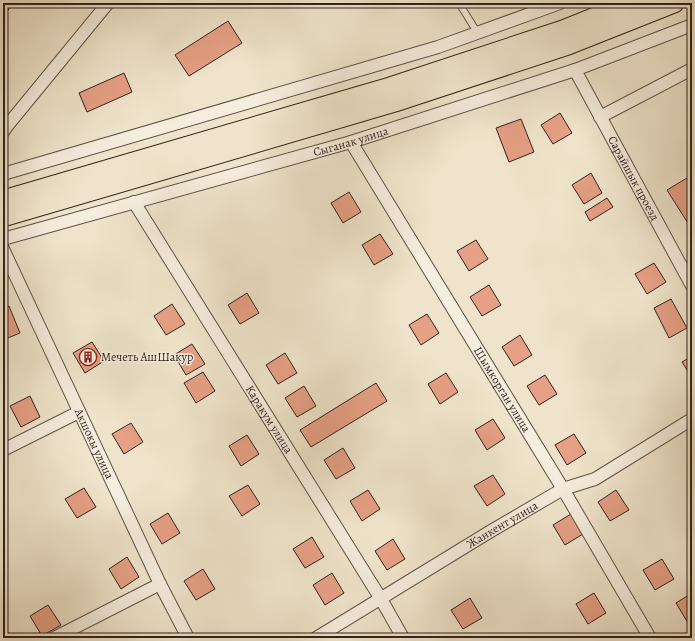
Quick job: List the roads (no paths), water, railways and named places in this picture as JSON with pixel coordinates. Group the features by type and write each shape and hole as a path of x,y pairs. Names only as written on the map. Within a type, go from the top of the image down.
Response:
{"highway":[{"path":"3,200 390,87 563,30 630,3"},
{"path":"3,217 395,102 568,45 674,3"}],"street":[{"path":"3,132 108,3"},
{"path":"3,174 430,49 560,3"},
{"name":"Сыганак улица","path":"3,239 351,142 575,70 692,25"},
{"path":"600,117 692,69"},
{"name":"Сарайшык проезд","path":"575,70 692,286"},
{"name":"Шымкорган улица","path":"351,142 563,489 650,638"},
{"name":"Каракум улица","path":"134,202 381,599 403,638"},
{"name":"Акшокы улица","path":"3,249 160,584 188,638"},
{"path":"3,450 79,412"},
{"name":"Жанкент улица","path":"316,638 491,531 563,489 595,479 692,419"},
{"path":"54,638 160,584"}],"lane":[{"path":"459,3 477,32"}],"place":[{"name":"Мечеть АшШакур","path":"88,357"}]}
